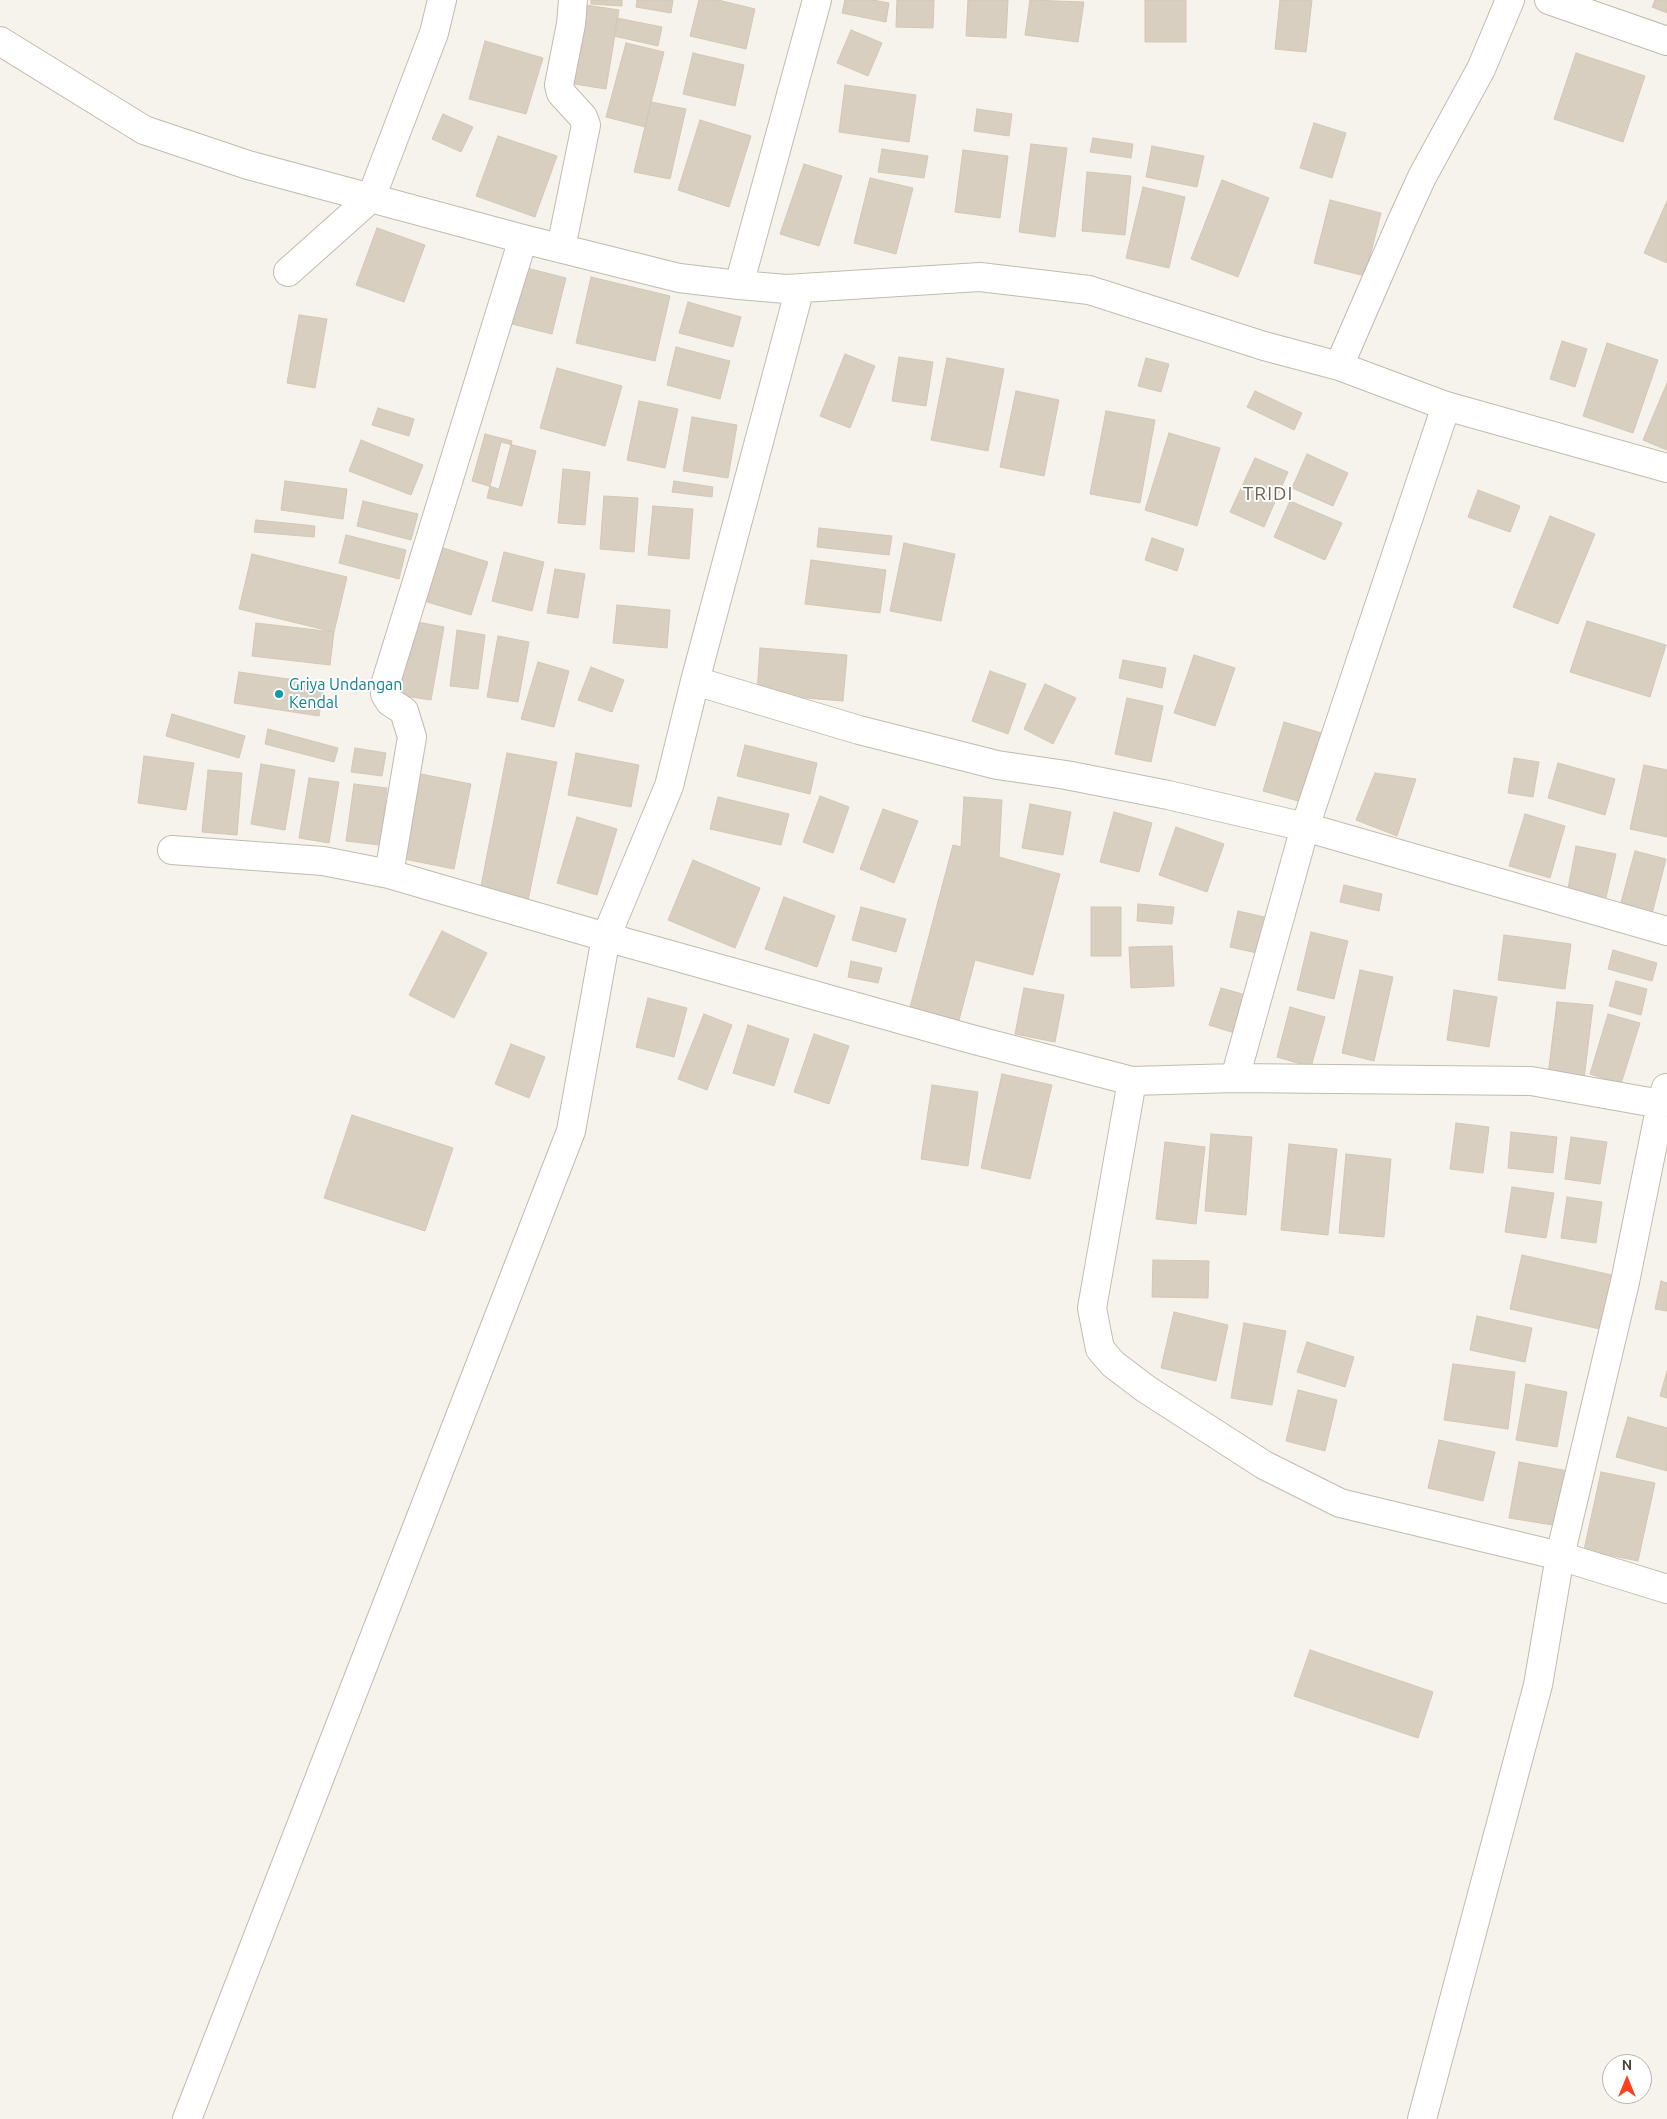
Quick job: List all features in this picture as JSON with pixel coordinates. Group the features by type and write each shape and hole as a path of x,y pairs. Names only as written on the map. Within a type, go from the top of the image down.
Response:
{"street":[{"path":"288,272 370,198 434,33 442,0"},
{"path":"562,248 586,125 583,117 561,93 559,85 571,24 573,0"},
{"path":"739,285 817,0"},
{"path":"1339,366 1400,223 1422,177 1481,69 1510,0"},
{"path":"1549,0 1667,41"},
{"path":"0,41 144,130 248,166 522,239 679,278 739,285 800,288 980,277 1089,290 1264,346 1339,366 1446,406 1667,468"},
{"path":"389,874 412,738 404,711 390,702 385,694 385,685 522,239"},
{"path":"187,2119 571,1131 606,937 669,786 695,681 800,288"},
{"path":"1235,1078 1305,828 1446,406"},
{"path":"695,681 859,730 997,765 1066,775 1158,793 1305,828 1667,931"},
{"path":"172,850 322,861 389,874 606,937 1132,1081 1235,1078 1531,1081 1664,1095 1625,1282 1560,1556 1538,1685 1422,2119"},
{"path":"1132,1081 1092,1308 1100,1349 1113,1364 1146,1388 1264,1465 1340,1503 1560,1556 1667,1589"}],"building":[{"path":"591,0 622,0 622,6 591,4"},
{"path":"637,0 673,0 671,13 636,7"},
{"path":"699,0 718,0 755,9 746,49 690,36"},
{"path":"845,0 873,0 889,3 886,22 842,13"},
{"path":"897,0 934,0 933,28 896,27"},
{"path":"968,0 1008,0 1006,38 966,36"},
{"path":"1030,0 1084,2 1078,42 1025,35"},
{"path":"1145,0 1186,0 1186,42 1145,42"},
{"path":"1280,0 1312,0 1306,52 1275,49"},
{"path":"1655,0 1667,0 1667,13 1652,7"},
{"path":"586,5 619,10 606,89 574,84"},
{"path":"617,18 662,27 658,46 614,36"},
{"path":"851,30 882,43 868,76 837,63"},
{"path":"485,41 543,58 526,114 469,99"},
{"path":"626,43 664,52 645,127 606,117"},
{"path":"693,53 744,65 735,106 683,94"},
{"path":"1576,53 1645,76 1623,142 1554,119"},
{"path":"845,85 916,95 909,142 839,132"},
{"path":"651,102 686,109 670,179 634,172"},
{"path":"977,109 1012,114 1009,136 974,131"},
{"path":"443,114 473,127 461,152 432,139"},
{"path":"700,120 751,136 729,207 678,190"},
{"path":"1314,123 1346,133 1332,178 1300,168"},
{"path":"498,136 557,156 535,217 476,196"},
{"path":"1093,138 1133,144 1131,158 1090,152"},
{"path":"1031,144 1067,148 1055,237 1019,232"},
{"path":"1152,146 1204,156 1197,187 1146,177"},
{"path":"882,149 928,156 924,178 878,172"},
{"path":"963,150 1008,156 1000,218 955,212"},
{"path":"804,164 842,176 819,246 780,234"},
{"path":"1087,172 1131,176 1125,235 1082,231"},
{"path":"870,178 913,188 896,254 854,243"},
{"path":"1222,180 1269,198 1238,277 1191,259"},
{"path":"1143,187 1185,197 1169,268 1126,258"},
{"path":"1330,200 1381,213 1365,276 1314,263"},
{"path":"1667,201 1667,263 1644,253"},
{"path":"377,228 425,245 404,302 356,285"},
{"path":"519,266 566,278 552,334 504,322"},
{"path":"591,277 670,296 655,361 576,343"},
{"path":"688,302 741,317 733,347 679,333"},
{"path":"299,315 327,319 315,388 287,383"},
{"path":"1562,341 1587,349 1575,387 1550,379"},
{"path":"1607,343 1658,360 1633,433 1583,416"},
{"path":"676,347 730,361 720,399 667,385"},
{"path":"845,354 875,366 850,428 820,416"},
{"path":"899,357 933,362 926,406 892,401"},
{"path":"947,358 1004,369 988,451 931,440"},
{"path":"1146,358 1169,364 1161,392 1138,386"},
{"path":"557,368 622,386 605,446 540,428"},
{"path":"1667,383 1667,450 1643,440"},
{"path":"1016,391 1059,400 1044,476 1000,467"},
{"path":"1255,391 1302,413 1294,430 1247,407"},
{"path":"639,401 678,409 665,468 627,460"},
{"path":"378,408 414,419 409,436 372,425"},
{"path":"1106,411 1155,420 1140,503 1090,494"},
{"path":"692,417 737,425 728,478 683,471"},
{"path":"1169,433 1220,448 1197,526 1145,510"},
{"path":"485,434 512,441 499,489 472,481"},
{"path":"361,440 423,465 411,495 349,471"},
{"path":"501,442 536,451 522,506 487,498"},
{"path":"1307,454 1348,473 1333,506 1292,488"},
{"path":"1255,458 1288,472 1264,527 1230,512"},
{"path":"563,469 590,472 585,525 558,523"},
{"path":"285,481 347,489 343,519 281,510"},
{"path":"674,481 713,487 712,497 672,492"},
{"path":"1478,490 1520,506 1510,532 1468,517"},
{"path":"604,496 638,498 634,552 600,549"},
{"path":"363,501 418,514 411,540 357,526"},
{"path":"1290,501 1342,523 1325,560 1274,537"},
{"path":"653,506 693,509 689,559 648,555"},
{"path":"1550,516 1595,534 1558,624 1513,607"},
{"path":"256,520 315,526 314,537 254,532"},
{"path":"819,528 892,536 889,555 817,547"},
{"path":"346,535 406,550 399,579 339,563"},
{"path":"1152,538 1184,549 1177,571 1145,560"},
{"path":"904,543 955,554 941,621 890,611"},
{"path":"434,545 488,562 471,615 417,599"},
{"path":"504,552 544,562 532,611 492,601"},
{"path":"252,554 347,577 334,632 239,609"},
{"path":"811,560 886,570 880,613 805,604"},
{"path":"555,569 585,574 578,618 547,613"},
{"path":"617,605 670,610 667,648 613,643"},
{"path":"412,621 444,627 431,700 399,695"},
{"path":"1587,621 1666,645 1650,697 1570,672"},
{"path":"256,623 334,632 330,665 252,656"},
{"path":"457,630 485,635 478,689 450,686"},
{"path":"498,636 529,642 518,702 487,697"},
{"path":"760,648 847,655 843,701 757,694"},
{"path":"1194,655 1235,668 1215,726 1174,713"},
{"path":"1123,660 1166,668 1162,688 1119,678"},
{"path":"538,662 569,671 554,727 521,719"},
{"path":"591,667 624,680 612,712 578,700"},
{"path":"990,671 1026,684 1008,734 972,721"},
{"name":"Griya Undangan Kendal","path":"239,672 324,684 319,716 234,703"},
{"path":"1045,684 1076,698 1053,744 1024,729"},
{"path":"1127,698 1163,706 1151,762 1115,754"},
{"path":"172,714 245,736 239,758 166,736"},
{"path":"1284,722 1325,734 1305,803 1263,791"},
{"path":"268,729 338,748 334,762 265,744"},
{"path":"745,745 817,763 810,794 737,776"},
{"path":"355,748 386,753 382,776 351,772"},
{"path":"507,753 557,762 527,905 479,896"},
{"path":"576,753 639,765 631,807 568,795"},
{"path":"144,756 194,763 186,810 138,803"},
{"path":"1514,758 1539,762 1533,797 1508,793"},
{"path":"1558,763 1615,779 1605,815 1548,798"},
{"path":"261,764 295,770 285,830 251,824"},
{"path":"1644,765 1667,770 1667,837 1630,829"},
{"path":"208,770 242,773 237,835 202,832"},
{"path":"411,772 471,784 454,869 394,857"},
{"path":"1375,773 1416,779 1397,836 1356,820"},
{"path":"309,778 339,782 329,843 299,838"},
{"path":"354,784 387,788 380,845 346,841"},
{"path":"820,796 849,807 833,853 803,842"},
{"path":"718,797 789,814 781,845 710,829"},
{"path":"964,797 1002,800 999,857 1060,874 1033,975 975,960 958,1024 909,1011 953,845 961,847"},
{"path":"1030,804 1071,812 1063,855 1022,848"},
{"path":"883,809 918,821 894,883 860,869"},
{"path":"1114,812 1152,823 1139,872 1100,862"},
{"path":"1525,814 1565,826 1550,878 1509,866"},
{"path":"577,817 617,829 597,895 557,883"},
{"path":"1176,827 1224,844 1207,892 1159,875"},
{"path":"1576,846 1616,854 1605,902 1567,894"},
{"path":"1635,851 1666,859 1652,914 1620,906"},
{"path":"693,860 760,888 735,948 668,920"},
{"path":"1344,885 1382,894 1379,911 1340,902"},
{"path":"784,897 835,916 817,967 765,949"},
{"path":"1138,904 1174,907 1172,924 1137,921"},
{"path":"861,907 906,919 896,952 852,940"},
{"path":"1091,907 1121,907 1121,956 1091,956"},
{"path":"1238,911 1273,919 1266,955 1230,947"},
{"path":"442,931 487,953 454,1018 409,995"},
{"path":"1311,932 1348,941 1334,999 1297,990"},
{"path":"1504,935 1571,944 1565,989 1498,980"},
{"path":"1172,946 1174,986 1131,988 1129,947"},
{"path":"1613,950 1657,963 1652,981 1608,969"},
{"path":"851,961 882,968 878,983 848,977"},
{"path":"1360,970 1393,977 1374,1061 1342,1053"},
{"path":"1616,981 1647,989 1641,1015 1609,1006"},
{"path":"1024,988 1064,995 1055,1042 1015,1034"},
{"path":"1221,988 1253,997 1241,1035 1209,1025"},
{"path":"1454,990 1497,997 1489,1047 1447,1040"},
{"path":"648,998 687,1008 674,1057 636,1047"},
{"path":"1557,1002 1593,1005 1584,1079 1548,1075"},
{"path":"1290,1007 1325,1017 1311,1067 1277,1057"},
{"path":"704,1014 732,1025 707,1090 678,1079"},
{"path":"1608,1014 1640,1023 1621,1084 1590,1074"},
{"path":"748,1025 789,1039 774,1086 733,1073"},
{"path":"814,1034 849,1046 829,1104 794,1092"},
{"path":"511,1044 545,1057 529,1098 495,1084"},
{"path":"1002,1074 1052,1085 1030,1179 981,1168"},
{"path":"932,1085 978,1092 968,1166 921,1159"},
{"path":"352,1115 453,1148 425,1231 324,1198"},
{"path":"1456,1123 1489,1127 1483,1173 1450,1169"},
{"path":"1511,1132 1557,1137 1553,1173 1508,1168"},
{"path":"1211,1134 1252,1137 1246,1215 1205,1211"},
{"path":"1571,1137 1607,1142 1600,1184 1565,1179"},
{"path":"1165,1142 1205,1147 1196,1224 1156,1219"},
{"path":"1289,1144 1337,1149 1328,1235 1281,1230"},
{"path":"1346,1154 1391,1159 1384,1237 1339,1233"},
{"path":"1512,1187 1554,1193 1546,1238 1505,1232"},
{"path":"1567,1197 1602,1202 1596,1243 1561,1238"},
{"path":"1522,1255 1621,1277 1609,1331 1510,1309"},
{"path":"1153,1260 1209,1261 1208,1298 1152,1297"},
{"path":"1661,1281 1667,1283 1667,1311 1655,1309"},
{"path":"1174,1312 1228,1325 1216,1381 1161,1368"},
{"path":"1477,1316 1532,1328 1525,1362 1470,1350"},
{"path":"1244,1323 1286,1331 1272,1405 1231,1398"},
{"path":"1307,1342 1354,1357 1345,1387 1297,1372"},
{"path":"1453,1364 1515,1372 1508,1429 1444,1420"},
{"path":"1667,1371 1667,1398 1660,1396"},
{"path":"1526,1384 1567,1392 1557,1447 1516,1440"},
{"path":"1298,1390 1337,1400 1325,1451 1286,1441"},
{"path":"1628,1417 1667,1428 1667,1471 1616,1457"},
{"path":"1439,1440 1495,1452 1483,1501 1428,1488"},
{"path":"1519,1462 1568,1471 1559,1526 1509,1518"},
{"path":"1601,1472 1655,1483 1638,1561 1584,1550"},
{"path":"1310,1650 1433,1692 1418,1738 1294,1696"}],"place":[{"name":"Griya Undangan Kendal","path":"279,694"}],"district":[{"name":"TRIDI","path":"1268,494"}]}
